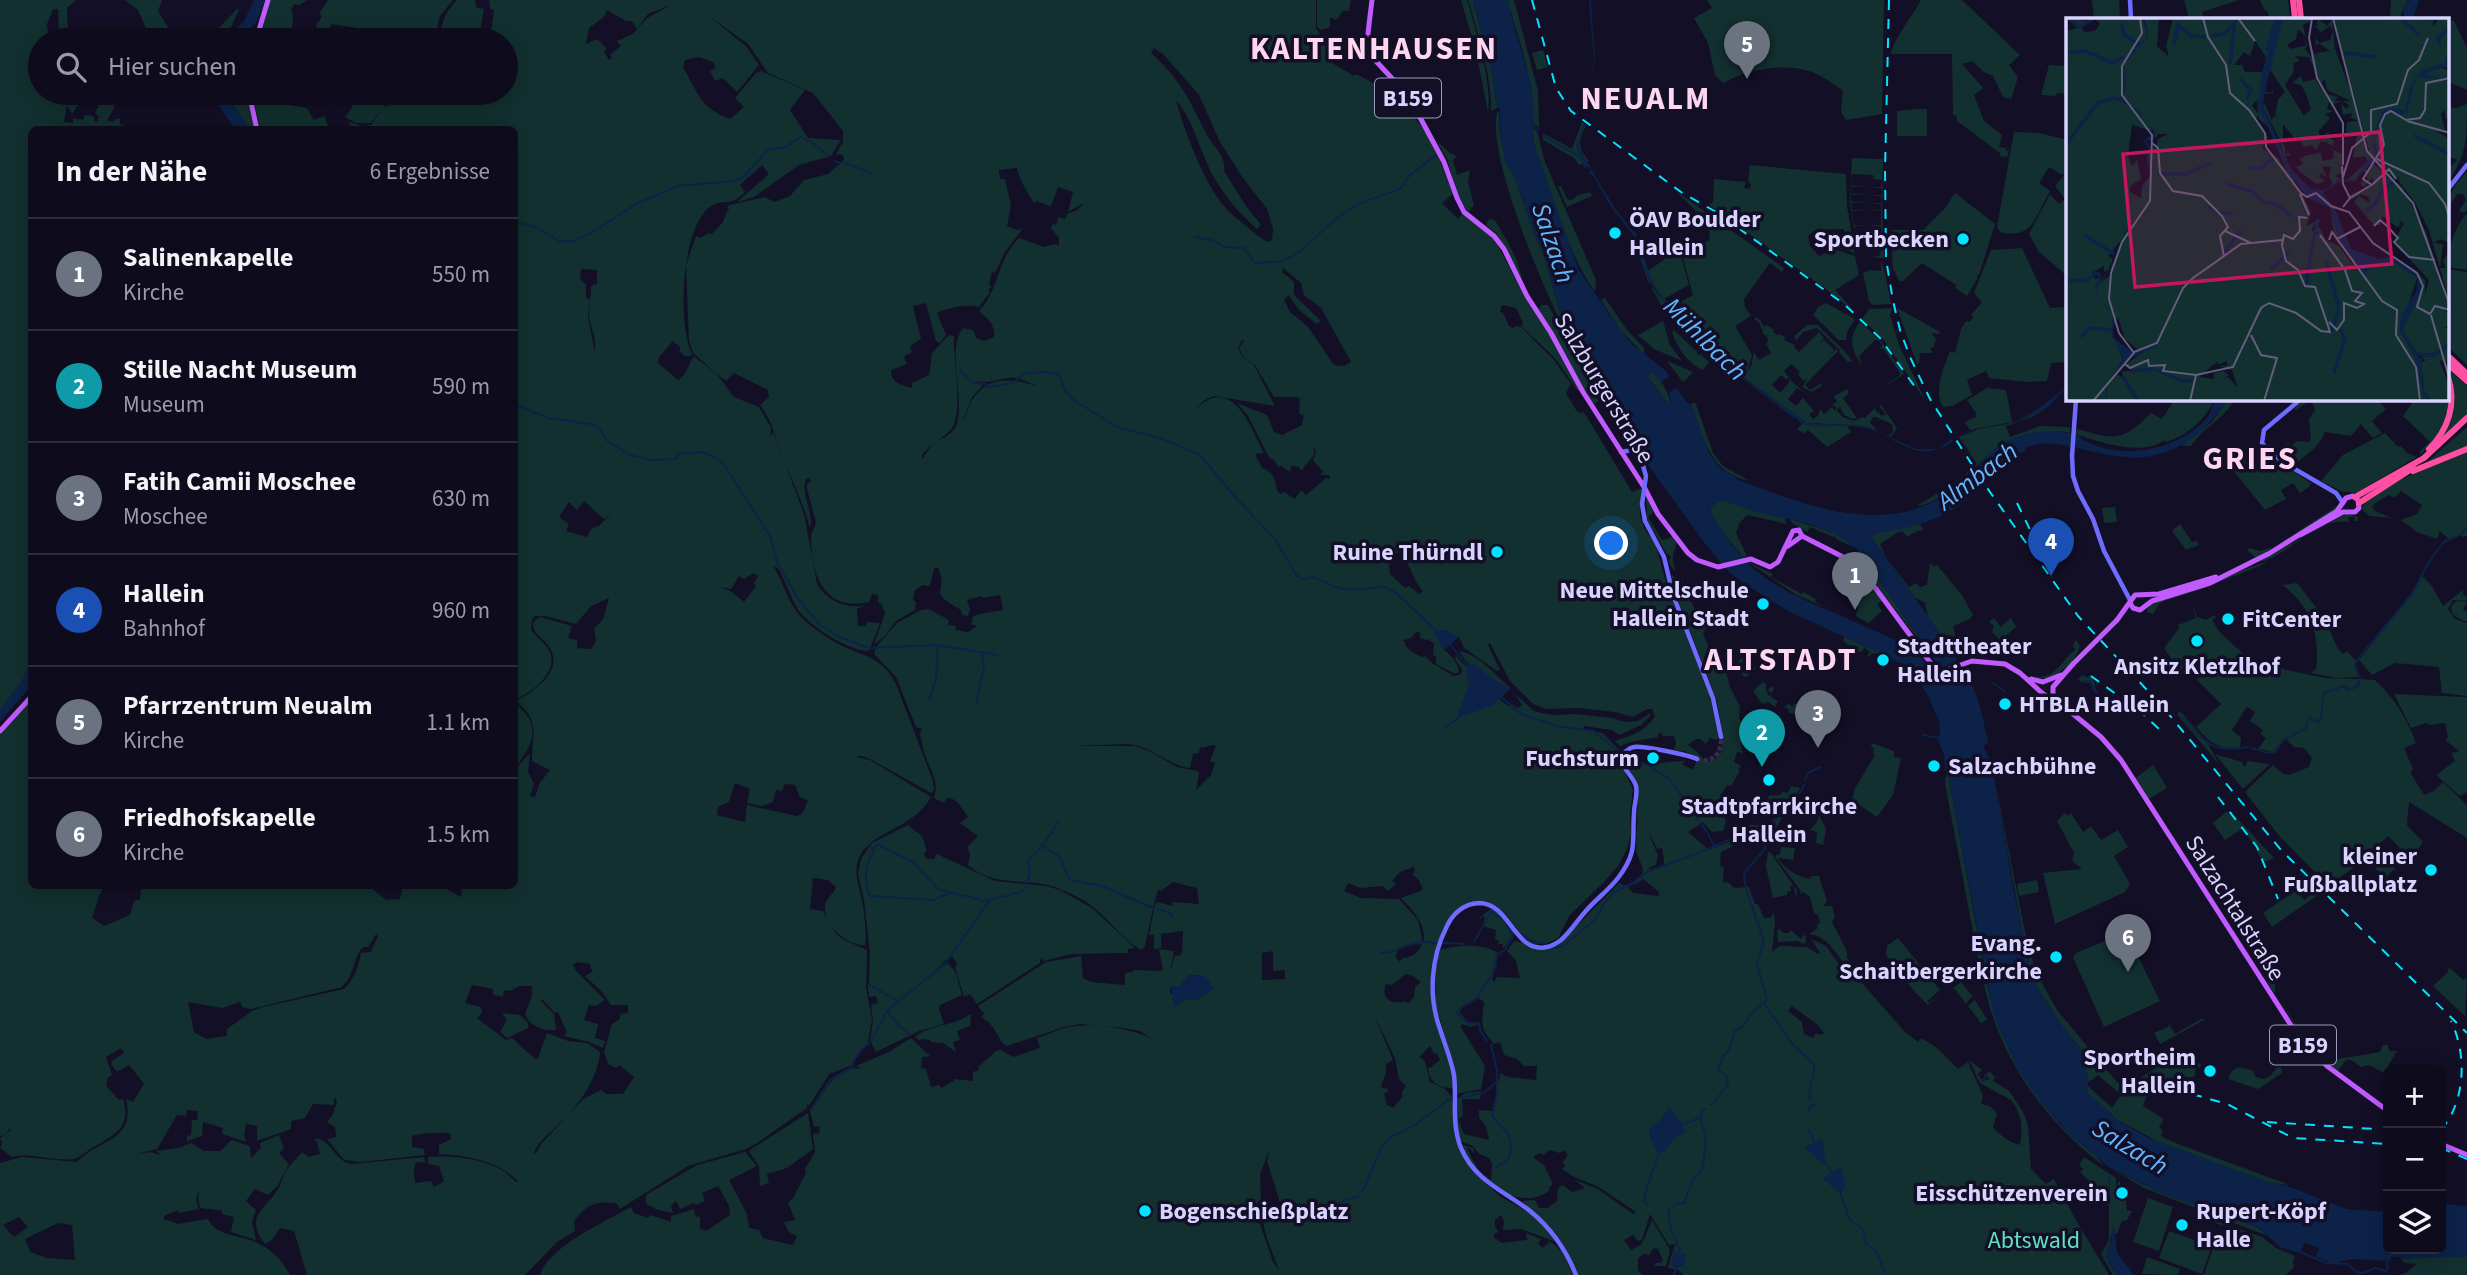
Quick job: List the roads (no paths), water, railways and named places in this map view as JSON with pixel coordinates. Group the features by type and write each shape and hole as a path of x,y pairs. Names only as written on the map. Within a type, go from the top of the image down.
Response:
{"highway":[{"path":"2293,0 2295,18"},
{"path":"2299,0 2301,18"},
{"path":"2450,358 2467,374"},
{"path":"2450,366 2467,381"},
{"path":"2413,464 2432,446 2446,425 2452,399 2450,388"},
{"path":"2355,499 2444,442 2467,418"},
{"path":"2407,473 2443,448 2467,424"},
{"path":"2355,499 2407,473 2467,449"}],"main road":[{"path":"260,28 268,0"},
{"name":"Salzburgerstraße","path":"1372,0 1368,33 1374,59 1400,87 1416,110 1444,162 1460,205 1494,236 1504,249 1527,296 1621,452 1658,513 1688,553 1712,566 1748,559 1770,567 1778,562 1796,537 1847,559 1866,574 1940,672 1962,663"},
{"path":"2130,0 2131,18"},
{"path":"252,105 256,126"},
{"path":"2450,186 2467,165"},
{"path":"2076,401 2072,472 2078,491 2090,511 2104,551 2119,577 2127,588 2145,598 2146,604"},
{"path":"2299,401 2264,430 2262,443 2273,455 2338,495 2347,512"},
{"path":"1621,452 1629,449 1640,456 1644,468 1642,504 1645,521 1662,551 1671,589 1713,698 1721,737"},
{"path":"2320,484 2355,499"},
{"path":"2117,620 2135,610 2143,609 2146,604 2159,598 2210,583 2259,560 2337,511 2346,498 2355,499"},
{"path":"2300,535 2347,512 2356,512 2355,499"},
{"path":"2044,684 2073,664 2117,620 2135,595 2159,594 2229,574"},
{"path":"2119,577 2135,610"},
{"name":"Salzachtalstraße","path":"1962,663 1995,662 2044,684 2067,710 2101,737 2121,761 2303,1044 2327,1066 2383,1107"},
{"path":"2050,691 2066,670"},
{"name":"Salzachtalstraße","path":"2044,684 2050,691"},
{"path":"0,731 28,700"},
{"path":"1576,1275 1566,1252 1546,1226 1525,1208 1486,1183 1469,1164 1457,1137 1452,1064 1437,1019 1433,990 1436,956 1449,922 1461,908 1478,903 1488,904 1503,914 1524,942 1539,948 1557,943 1617,880 1633,849 1636,788 1623,766 1624,753 1633,747 1641,746 1697,759"},
{"path":"2446,1145 2467,1155"}],"water":[{"path":"254,0 265,0 257,21 251,28 237,28 244,21"},
{"path":"1473,0 1507,0 1532,88 1534,144 1579,270 1632,344 1666,371 1669,377 1661,382 1653,372 1647,376 1666,402 1671,402 1669,392 1677,388 1686,402 1691,404 1709,453 1721,469 1736,479 1812,506 1851,514 1901,513 1930,503 1956,488 1989,454 2020,436 2055,431 2079,435 2082,440 2110,449 2151,449 2187,435 2208,417 2214,401 2226,401 2194,437 2181,446 2151,456 2116,456 2050,444 2026,447 2025,451 1997,467 1961,505 1938,517 1913,526 1874,534 1872,538 1937,629 1975,693 1988,743 1983,746 1991,761 2033,981 2061,1025 2090,1060 2085,1068 2089,1082 2086,1087 2088,1094 2119,1121 2147,1137 2347,1209 2383,1212 2383,1254 2446,1254 2446,1204 2467,1206 2467,1257 2391,1257 2391,1261 2353,1259 2333,1263 2316,1257 2319,1248 2305,1243 2300,1253 2280,1247 2259,1228 2164,1194 2110,1168 2072,1137 2038,1099 2017,1068 1994,1017 1948,774 1937,737 1940,736 1939,721 1927,694 1916,676 1903,664 1788,611 1740,581 1703,541 1636,448 1585,361 1558,306 1544,256 1514,175 1506,162 1499,127 1500,108 1497,108 1493,78","holes":["1720,500 1822,528 1856,548 1940,668 1933,670 1918,655 1900,643 1802,599 1774,583 1738,552 1710,512 1711,507"]},
{"path":"1591,0 1595,60 1590,87 1594,60"},
{"path":"2410,0 2419,0 2413,18 2404,18 2403,7"},
{"path":"219,105 233,105 247,126 233,126"},
{"name":"Mühlbach","path":"1586,115 1578,142 1579,149 1616,210 1636,234 1653,283 1660,294 1745,379 1807,423 1866,426 1916,449 1937,449 1952,439 1953,441 1939,449 1916,450 1874,430 1800,423 1743,379 1662,300 1649,280 1633,235 1611,207 1589,173 1591,171 1588,167 1584,168 1576,144"},
{"path":"2066,387 2048,407 2033,415 2006,425 1978,429 2020,419"},
{"path":"1435,630 1446,630 1459,637 1444,650"},
{"path":"1474,664 1494,680 1511,688 1492,706 1459,717 1458,713 1469,685 1466,671 1468,665"},
{"path":"28,668 28,689 0,722 0,710"},
{"path":"1189,975 1205,976 1214,988 1199,999 1184,1000 1174,1007 1171,986 1180,986"},
{"path":"1669,1107 1682,1123 1685,1133 1674,1138 1664,1152 1659,1153 1652,1140 1650,1127 1659,1121"},
{"path":"1822,1139 1826,1164 1804,1147"},
{"path":"1841,1166 1845,1183 1841,1193 1822,1179"},
{"path":"2112,1210 2117,1253 2134,1275 2117,1275 2105,1256 2112,1239"},
{"path":"1679,1247 1681,1253 1686,1254 1683,1266 1676,1268 1671,1266 1674,1253 1678,1253"}],"waterway":[{"path":"1532,124 1539,130"},
{"path":"1544,136 1580,157"},
{"path":"518,222 535,227 559,241 571,242 591,233 636,204 678,186 734,181 743,177 769,149 786,147 800,137 812,142 828,156"},
{"path":"1195,237 1213,240 1224,247 1244,248 1254,262 1283,260 1303,249 1348,210 1400,189 1409,176 1436,155"},
{"path":"834,161 841,163"},
{"path":"845,163 871,173"},
{"path":"960,370 972,382 988,387 1013,383 1025,373 1051,372 1059,375 1065,391 1075,401 1117,427 1160,438 1200,455 1275,539 1297,576 1304,579 1313,577 1350,590 1384,587 1395,592 1436,631"},
{"path":"518,406 548,418 599,427 605,439 628,454 651,460 676,459 678,454 701,452 716,458 723,463 770,536 778,564 798,598"},
{"path":"2252,748 2275,753 2282,741 2306,728 2309,718 2319,722 2325,692 2342,685 2348,690 2359,686 2360,678 2355,666 2357,660 2412,594 2430,560 2445,541 2460,535 2467,528"},
{"path":"798,598 819,624 839,637 869,648 938,645 997,655"},
{"path":"1450,644 1470,666"},
{"path":"929,700 936,679 938,646"},
{"path":"976,704 984,667 982,654"},
{"path":"2082,681 2090,681 2107,703 2126,704"},
{"path":"1993,683 2005,692"},
{"path":"1500,696 1521,714 1560,727"},
{"path":"1445,728 1461,716"},
{"path":"2181,719 2185,719 2198,735 2211,745 2226,749 2248,747"},
{"path":"1561,727 1594,731 1621,754"},
{"path":"1923,735 1938,738"},
{"path":"1625,758 1648,765 1670,780 1707,832"},
{"path":"1805,781 1808,773 1820,767"},
{"path":"1712,1105 1728,1084 1727,1077 1718,1069 1729,1050 1735,1031 1743,1027 1751,1014 1767,1000 1757,964 1764,941 1748,895 1745,872 1765,849 1768,828 1797,798 1804,785"},
{"path":"869,846 875,849 877,844 913,862 938,889 985,901 1021,892 1026,887 1030,872 1028,861 1058,822"},
{"path":"1551,947 1563,946 1596,919 1604,903 1614,892 1635,882 1647,872 1709,849 1747,831 1767,828"},
{"path":"1708,834 1714,846"},
{"path":"1043,846 1059,856 1070,880 1102,886 1153,908"},
{"path":"874,850 866,873 870,896 933,900 951,892"},
{"path":"810,1110 831,1079 853,1067 859,1052 871,1041 888,1010 946,963 989,901"},
{"path":"1157,909 1172,916"},
{"path":"1474,942 1491,912 1504,920 1513,936 1505,950 1497,955 1493,973 1476,999 1457,1013 1467,1023 1479,1023 1487,1041"},
{"path":"1520,933 1532,941 1546,944"},
{"path":"1381,953 1422,942"},
{"path":"1425,942 1436,943"},
{"path":"1444,943 1465,944"},
{"path":"868,984 898,1001"},
{"path":"1765,1005 1793,1045 1814,1064 1810,1100"},
{"path":"887,1011 900,1027 911,1035"},
{"path":"1491,1044 1497,1071 1497,1094 1492,1116 1509,1135 1511,1146"},
{"path":"1982,1080 1986,1074"},
{"path":"1300,1223 1343,1201 1357,1197 1364,1188 1382,1147 1391,1137 1415,1125 1448,1100 1483,1093 1497,1082"},
{"path":"1809,1111 1811,1106 1816,1105"},
{"path":"1678,1247 1668,1211 1675,1204 1684,1203 1693,1180 1703,1168 1706,1136 1701,1122 1702,1110 1706,1109"},
{"path":"1682,1125 1699,1118"},
{"path":"1809,1130 1815,1144"},
{"path":"1496,1168 1509,1158 1511,1149"},
{"path":"1647,1205 1644,1201 1645,1194 1659,1153"},
{"path":"1826,1164 1833,1174"},
{"path":"1840,1192 1850,1220 1863,1229 1866,1244 1877,1252 1886,1275"},
{"path":"2300,1252 2326,1263 2348,1264 2356,1272 2363,1273 2376,1268 2386,1271 2387,1261"},
{"path":"1674,1275 1677,1266"}],"tunnel":[{"path":"1697,759 1708,760 1715,756 1720,748 1721,737"}],"railway":[{"path":"1532,0 1556,88 1571,111 1681,192 1716,212 1844,304 1880,338 1915,387"},
{"path":"1889,0 1886,259 1900,330 1930,399 1985,485 2078,616 2162,706 2281,850 2467,1033"},
{"path":"2017,503 2040,550"},
{"path":"2091,676 2142,713 2160,730"},
{"path":"2218,797 2257,847 2278,899"},
{"path":"2442,1128 2455,1105 2461,1077 2460,1048 2451,1021"},
{"path":"2192,1094 2227,1104 2293,1138 2383,1144"},
{"path":"2267,1122 2375,1129"},
{"path":"2446,1150 2467,1159"}],"place":[{"name":"Pfarrzentrum Neualm","path":"1747,79"},
{"name":"ÖAV Boulder Hallein","path":"1615,233"},
{"name":"Sportbecken","path":"1963,239"},
{"name":"Ruine Thürndl","path":"1497,552"},
{"name":"Hallein","path":"2051,576"},
{"name":"Neue Mittelschule Hallein Stadt","path":"1763,604"},
{"name":"Salinenkapelle","path":"1855,610"},
{"name":"FitCenter","path":"2228,619"},
{"name":"Ansitz Kletzlhof","path":"2197,641"},
{"name":"Stadttheater Hallein","path":"1883,660"},
{"name":"HTBLA Hallein","path":"2005,704"},
{"name":"Fatih Camii Moschee","path":"1818,748"},
{"name":"Fuchsturm","path":"1653,758"},
{"name":"Salzachbühne","path":"1934,766"},
{"name":"Stille Nacht Museum","path":"1762,767"},
{"name":"Stadtpfarrkirche Hallein","path":"1769,780"},
{"name":"kleiner Fußballplatz","path":"2431,870"},
{"name":"Evang. Schaitbergerkirche","path":"2056,957"},
{"name":"Friedhofskapelle","path":"2128,972"},
{"name":"Sportheim Hallein","path":"2210,1071"},
{"name":"Eisschützenverein","path":"2122,1193"},
{"name":"Bogenschießplatz","path":"1145,1211"},
{"name":"Rupert-Köpf Halle","path":"2182,1225"}],"district":[{"name":"KALTENHAUSEN","path":"1374,49"},
{"name":"NEUALM","path":"1646,99"},
{"name":"GRIES","path":"2250,459"},
{"name":"ALTSTADT","path":"1781,660"}],"water label":[{"name":"Salzach","path":"1553,243"},
{"name":"Almbach","path":"1977,476"},
{"name":"Salzach","path":"2130,1147"}],"park label":[{"name":"Abtswald","path":"2034,1240"}]}
